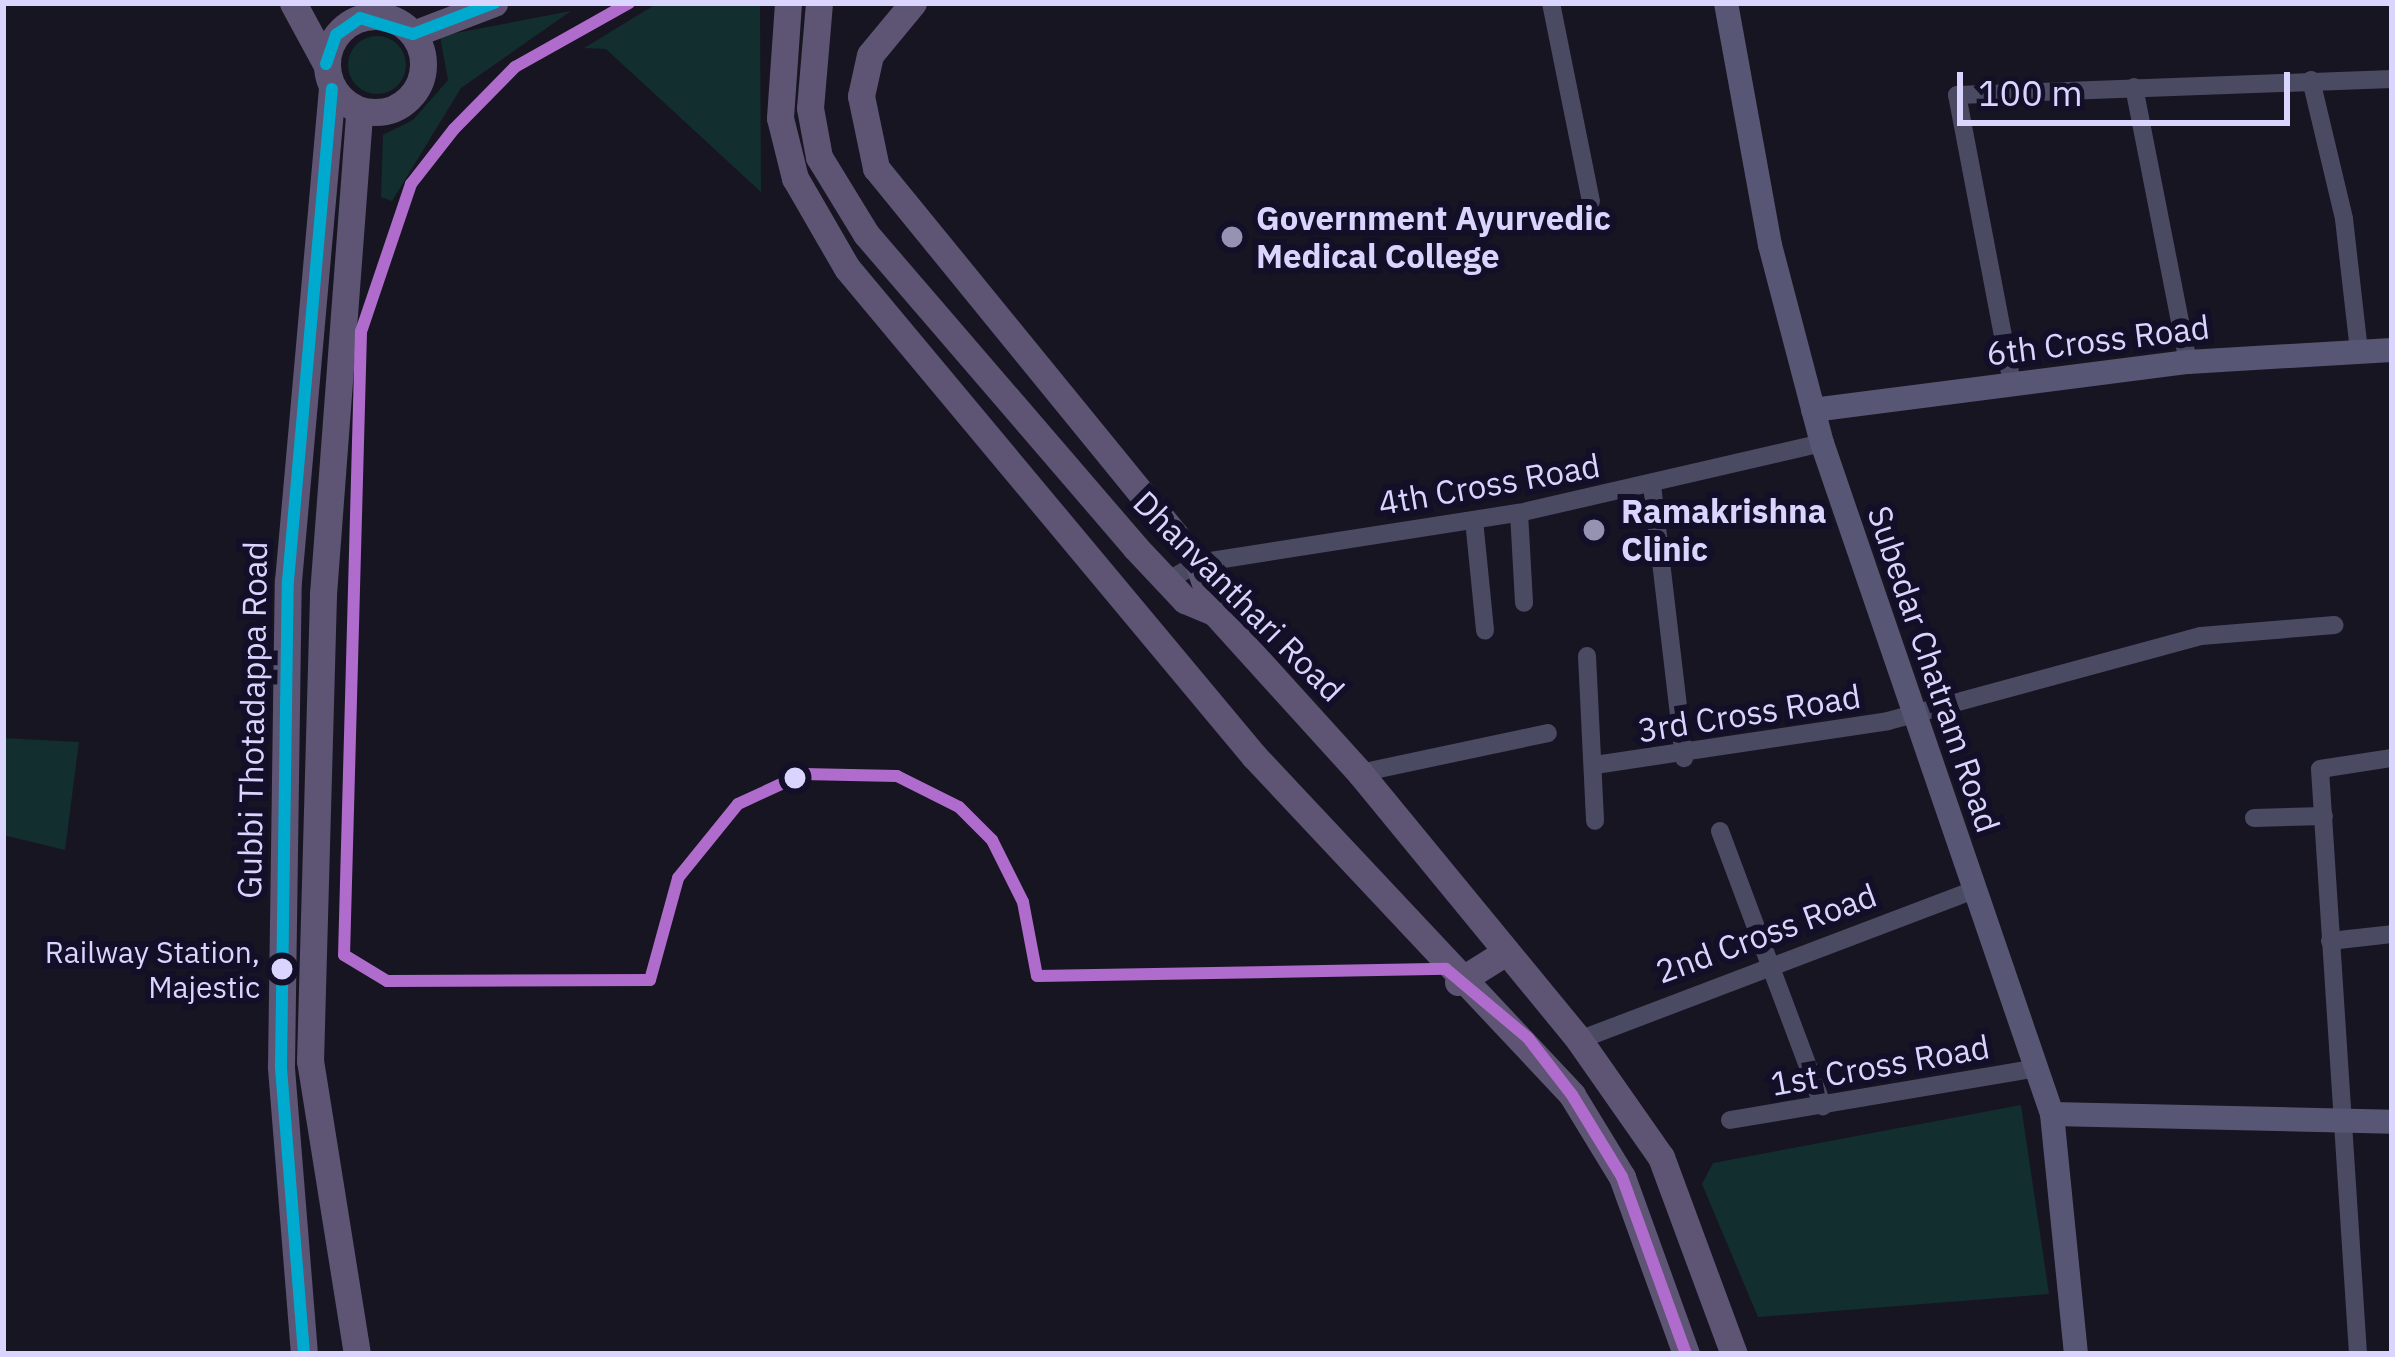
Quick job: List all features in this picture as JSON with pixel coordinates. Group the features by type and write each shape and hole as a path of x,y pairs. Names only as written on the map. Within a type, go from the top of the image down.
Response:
{"main road":[{"path":"293,3 329,76 359,110 412,95 424,64 413,34 370,9 336,35 329,76"},
{"path":"413,34 494,3"},
{"path":"788,3 780,118 795,178 847,268 1459,984 1528,1038 1612,1161 1686,1354"},
{"name":"Dhanvanthari Road","path":"819,3 810,108 819,157 883,258 1167,580 1215,613 1360,773 1579,1040 1661,1156 1734,1354"},
{"path":"913,3 865,76 876,169 1198,563 1215,613"},
{"name":"Gubbi Thotadappa Road","path":"304,1354 280,1066 287,618 329,76"},
{"name":"Gubbi Thotadappa Road","path":"357,1354 310,1061 322,594 359,110"},
{"path":"1459,984 1507,952"}],"street":[{"path":"1551,3 1592,201"},
{"name":"Subedar Chatram Road","path":"1726,3 1822,443 1911,715 2052,1114 2076,1354"},
{"path":"2012,383 1957,95 2392,79"},
{"path":"2311,80 2344,218 2359,350"},
{"path":"2134,88 2188,362"},
{"name":"6th Cross Road","path":"1813,410 2188,362 2392,350"},
{"name":"4th Cross Road","path":"1167,580 1198,563 1519,513 1822,443"},
{"path":"1652,485 1684,758"},
{"path":"1519,513 1523,603"},
{"path":"1474,520 1485,630"},
{"name":"3rd Cross Road","path":"1595,765 1684,758 1911,715 2201,636 2335,625"},
{"path":"1587,656 1595,821"},
{"path":"1360,773 1548,733"},
{"path":"2358,1354 2320,769 2392,758"},
{"path":"2254,818 2324,816"},
{"path":"1720,831 1822,1106"},
{"name":"2nd Cross Road","path":"1579,1040 1976,889"},
{"path":"2330,941 2392,934"},
{"name":"1st Cross Road","path":"1730,1120 2039,1068"},
{"path":"2052,1114 2392,1122"}],"green space":[{"path":"658,3 760,3 761,192 606,49 584,48"},
{"path":"571,11 461,88 392,201 381,197 383,135 413,120 448,80 440,36"},
{"path":"377,36 397,45 406,65 397,85 377,94 357,85 348,65 357,45"},
{"path":"3,738 79,742 65,850 3,835"},
{"path":"2021,1105 2049,1294 1758,1317 1702,1184 1713,1163"}],"transit line":[{"path":"326,64 336,35 360,18 413,34 494,3"},
{"path":"629,3 515,67 454,129 411,184 361,332 344,955 387,981 650,980 678,878 738,804 803,774 897,776 959,807 992,840 1023,902 1037,976 1446,969 1528,1038 1572,1095 1622,1177 1686,1354"},
{"path":"304,1354 281,1066 288,581 332,89"}],"place":[{"name":"Government Ayurvedic Medical College","path":"1232,237"},
{"name":"Ramakrishna Clinic","path":"1594,530"},
{"name":"Railway Station, Majestic","path":"282,969"}]}
